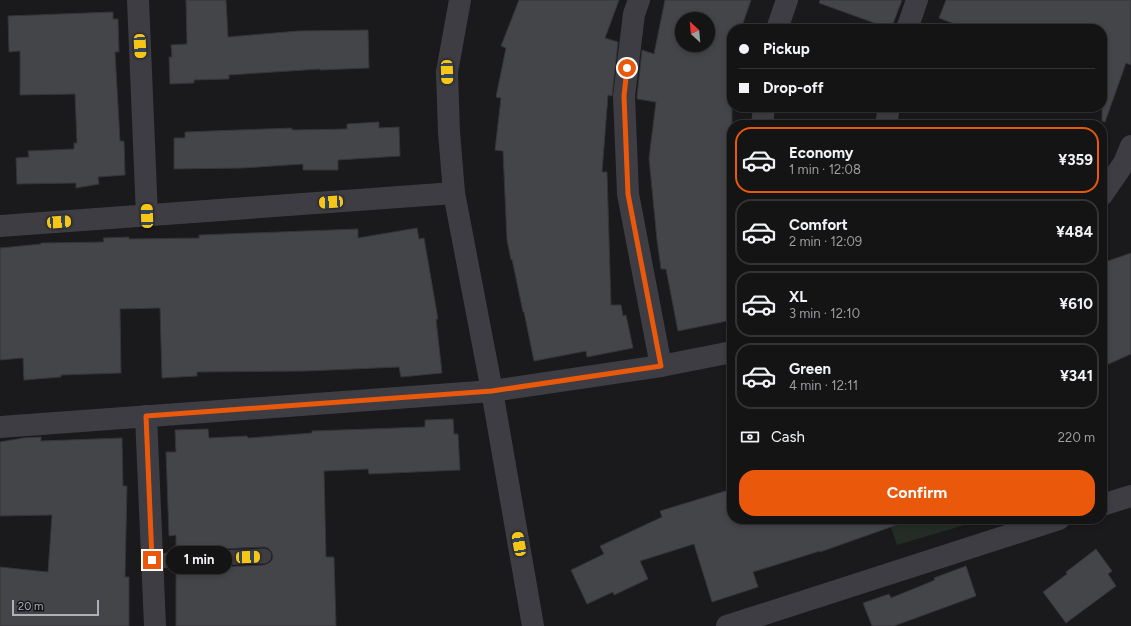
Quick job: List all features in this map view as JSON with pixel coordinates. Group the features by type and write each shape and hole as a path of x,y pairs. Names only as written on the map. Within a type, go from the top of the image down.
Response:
{"street":[{"path":"138,0 147,216"},
{"path":"460,0 447,72 449,132 454,193 492,391 533,626"},
{"path":"639,0 634,14 624,96 628,194 661,366"},
{"path":"779,24 787,0"},
{"path":"909,24 917,0"},
{"path":"1107,188 1124,164 1131,146"},
{"path":"0,226 454,193"},
{"path":"0,427 492,391 661,366 727,353"},
{"path":"146,416 155,626"},
{"path":"1107,503 1131,496"},
{"path":"726,626 1043,524"}],"lane":[{"path":"152,560 264,556"}],"shaded area":[{"path":"890,524 968,524 897,545"}],"building":[{"path":"186,0 226,0 228,37 298,31 368,30 369,68 320,69 229,75 229,79 194,80 194,83 170,84 169,57 172,57 171,45 187,44"},
{"path":"519,0 619,0 605,38 618,42 612,96 608,95 602,172 607,172 611,305 621,305 623,316 626,315 633,348 587,357 586,351 534,361 507,240 503,151 495,150 501,98 496,97 506,48 501,46"},
{"path":"665,0 751,0 743,24 727,24 727,112 732,112 732,120 727,120 727,321 678,331 666,269 661,269 649,158 656,102 637,99 642,50 654,54"},
{"path":"820,0 902,0 893,24 877,24 819,3"},
{"path":"946,0 1131,0 1131,65 1126,63 1106,120 1102,120 1102,112 1107,112 1107,24 954,24 939,18"},
{"path":"113,12 113,19 118,19 119,52 115,52 120,141 124,141 125,175 98,177 99,184 76,188 76,183 17,184 16,158 29,157 28,151 74,149 74,143 77,143 75,94 20,95 20,51 9,52 8,16"},
{"path":"379,122 379,128 399,127 400,156 338,160 338,170 303,170 303,164 243,168 174,169 174,138 185,138 185,132 292,128 292,130 347,129 347,124"},
{"path":"417,228 419,239 424,238 438,319 436,319 442,373 401,377 399,367 307,371 197,372 197,376 162,378 160,308 120,309 121,373 61,375 61,377 24,380 23,358 0,360 0,248 41,243 104,242 103,238 199,238 199,235 358,229 358,238"},
{"path":"1131,253 1131,354 1107,365 1107,261"},
{"path":"453,419 454,434 458,434 460,470 369,474 368,469 324,471 326,557 334,557 336,626 176,626 176,569 264,565 272,560 273,556 268,548 264,547 176,551 176,535 169,536 166,452 176,452 175,430 208,429 209,438 247,436 248,438 312,433 312,431 425,427 425,420"},
{"path":"41,437 41,441 122,438 123,486 127,486 125,577 129,577 129,626 0,626 0,567 48,572 52,515 0,516 0,442"},
{"path":"727,491 727,524 899,524 820,552 753,572 758,587 712,602 694,544 640,561 648,579 614,595 613,592 587,604 571,570 604,554 600,546 662,517 660,511"},
{"path":"1096,549 1112,571 1108,574 1116,586 1066,623 1043,592"},
{"path":"966,566 976,596 894,626 872,626 863,603 889,594 891,598 935,580 934,578"}],"route":[{"path":"152,560 146,416 492,391 661,366 628,194 624,96 627,68"}]}
